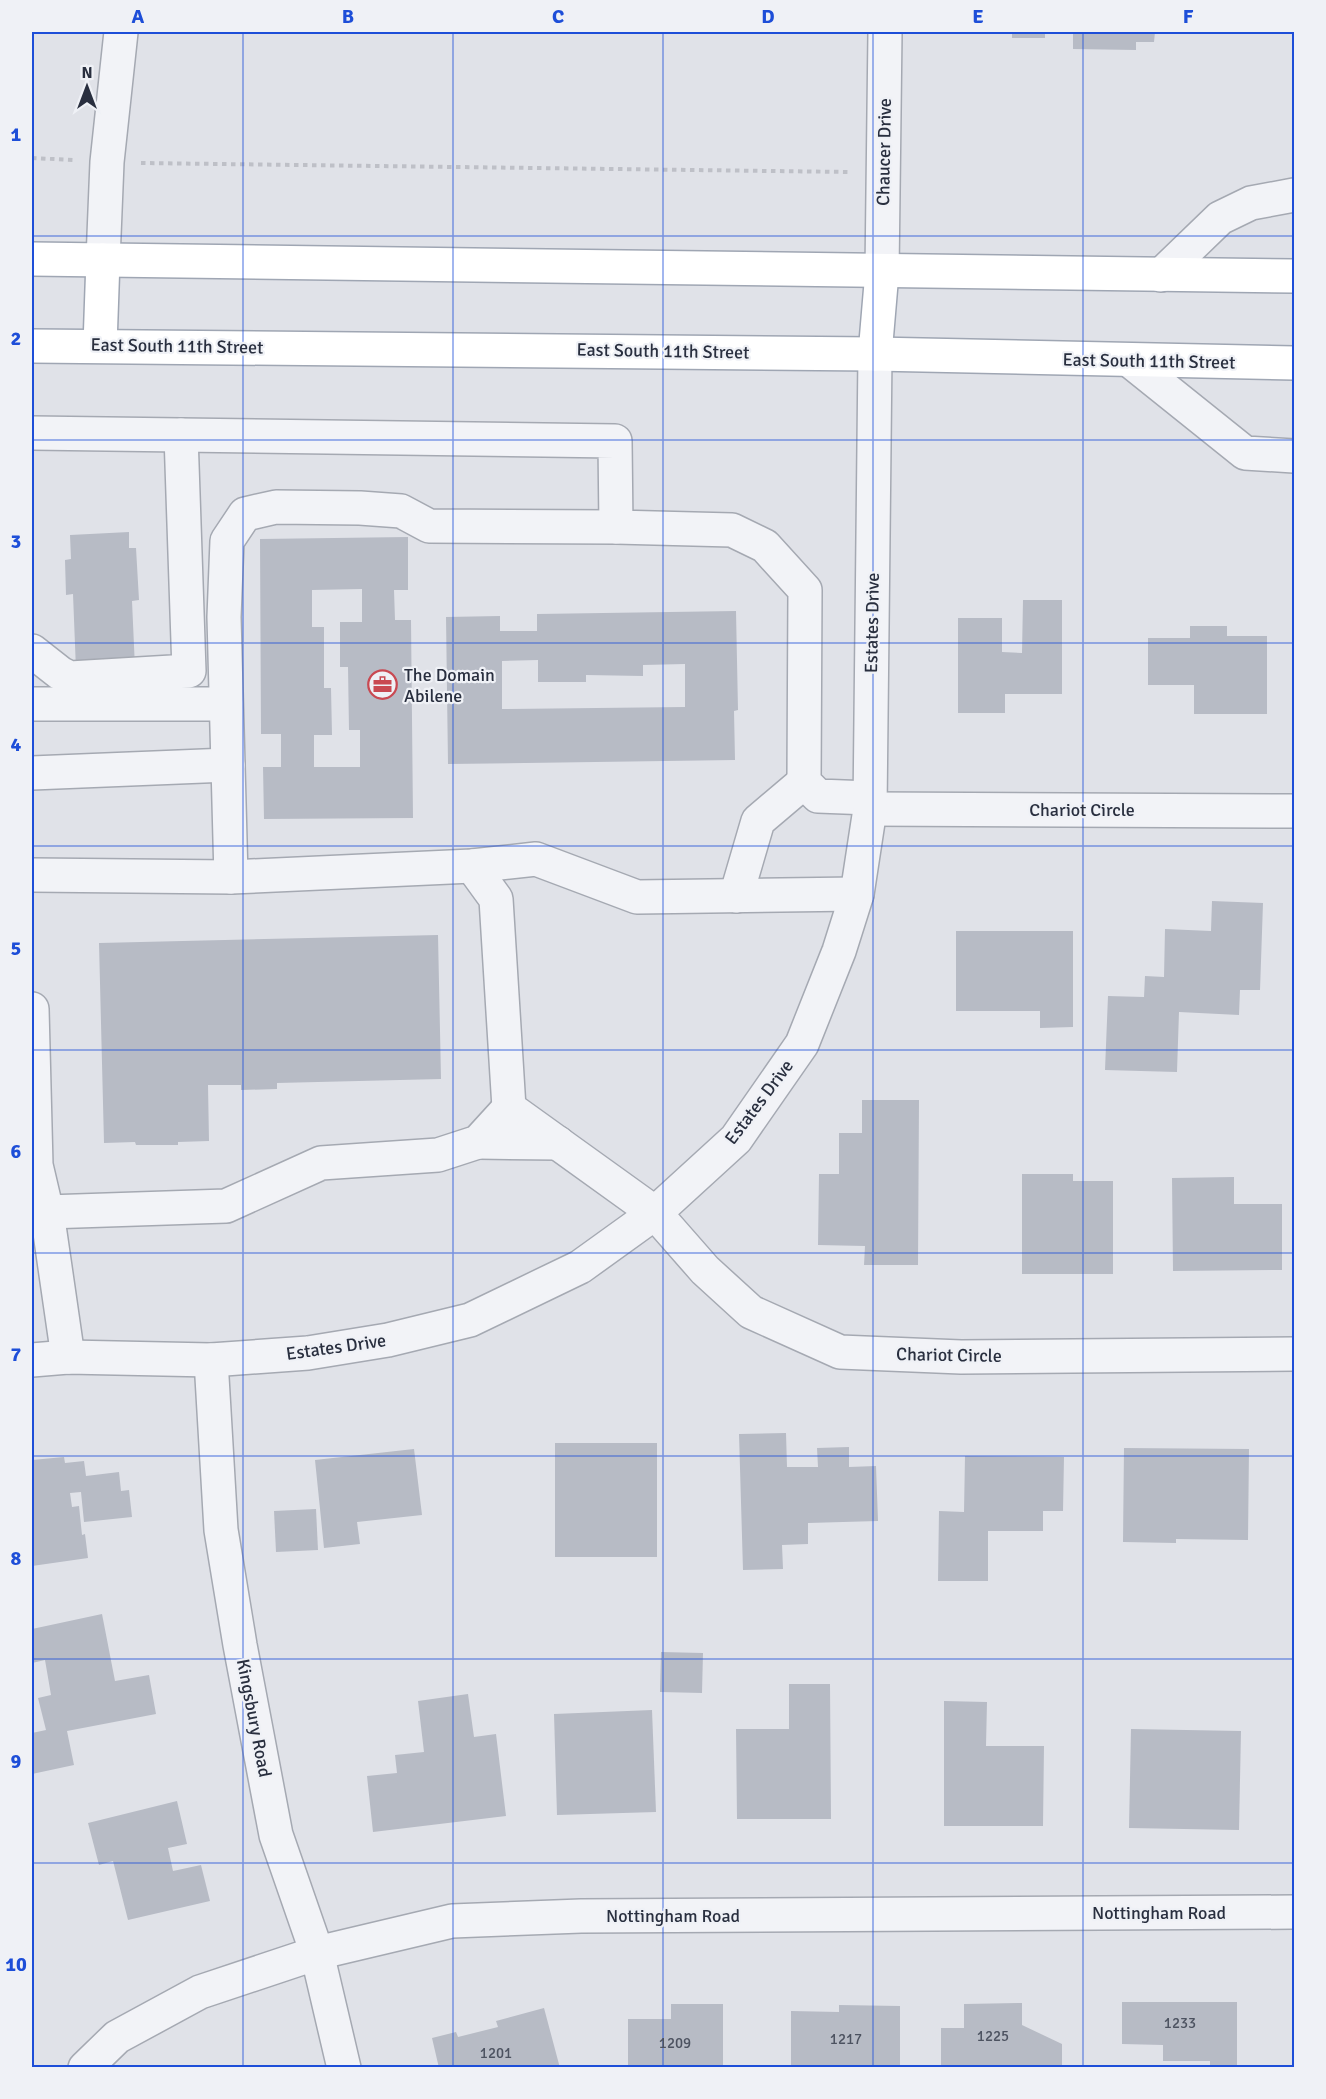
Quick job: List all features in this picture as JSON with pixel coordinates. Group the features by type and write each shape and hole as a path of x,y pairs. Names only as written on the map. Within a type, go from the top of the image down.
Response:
{"main road":[{"path":"32,259 1294,276"},
{"path":"100,345 103,260"},
{"path":"875,354 882,272"},
{"name":"East South 11th Street","path":"32,346 875,354 1294,363"}],"street":[{"path":"103,260 107,162 121,32"},
{"name":"Chaucer Drive","path":"882,272 885,32"},
{"path":"1161,274 1220,218 1251,203 1294,195"},
{"name":"Estates Drive","path":"32,1360 68,1357 212,1360 308,1353 388,1340 470,1320 580,1267 655,1213 736,1139 802,1044 840,951 857,894 870,804 875,354"},
{"path":"1129,360 1245,453 1294,456"},
{"path":"32,433 615,441 616,527"},
{"path":"32,651 70,678 189,671 182,435"},
{"path":"231,877 224,617 227,541 245,514 276,507 360,508 401,510 429,526 732,530 765,546 805,590 804,782 758,821 736,896"},
{"path":"32,704 226,704"},
{"path":"32,773 228,765"},
{"name":"Chariot Circle","path":"804,782 818,796 870,804 1294,811"},
{"path":"32,875 231,877 472,866 536,859 638,897 857,894"},
{"path":"472,866 496,899 509,1108 478,1142"},
{"path":"32,1009 34,1165 47,1212 68,1357"},
{"name":"Chariot Circle","path":"509,1108 655,1213 705,1270 751,1312 840,1352 960,1357 1294,1354"},
{"path":"47,1212 226,1206 321,1163 438,1155 478,1142 558,1143"},
{"name":"Kingsbury Road","path":"212,1360 220,1530 240,1645 276,1835 317,1953 344,2067"},
{"name":"Nottingham Road","path":"85,2067 117,2037 200,1992 317,1953 452,1921 593,1916 1294,1912"}],"path":[{"path":"32,158 107,162 884,172"}],"building":[{"path":"1012,32 1045,32 1045,38 1012,38"},
{"path":"1073,32 1155,32 1154,42 1136,42 1136,50 1073,49"},
{"path":"129,532 129,548 136,548 139,600 132,601 135,668 76,670 73,594 66,595 65,560 71,559 70,535"},
{"path":"408,537 408,590 394,590 395,620 411,620 413,818 264,819 263,767 281,767 281,734 261,734 260,539","holes":["362,589 362,622 340,622 340,667 348,667 349,730 360,730 360,767 314,767 314,735 332,735 331,688 324,688 324,627 312,627 312,590"]},
{"path":"1023,600 1062,600 1062,694 1005,694 1005,713 958,713 958,618 1002,618 1002,652 1022,653"},
{"path":"736,611 738,710 734,711 735,760 448,764 446,617 500,616 500,631 537,631 537,614","holes":["538,660 538,682 586,682 586,675 643,676 643,665 685,664 685,707 502,709 502,661"]},
{"path":"1190,626 1227,626 1227,636 1267,636 1267,714 1194,714 1194,685 1148,685 1148,638 1190,638"},
{"path":"1212,901 1263,903 1260,990 1240,990 1239,1015 1179,1012 1177,1072 1105,1070 1108,996 1144,997 1145,976 1164,977 1165,929 1211,931"},
{"path":"956,931 1073,931 1073,1027 1040,1028 1040,1011 956,1011"},
{"path":"438,935 441,1079 277,1083 277,1089 241,1090 241,1085 208,1085 209,1141 178,1142 178,1145 136,1145 135,1142 104,1143 99,943"},
{"path":"862,1100 919,1100 918,1265 864,1265 865,1246 818,1245 819,1174 839,1174 839,1133 862,1133"},
{"path":"1022,1174 1073,1174 1073,1181 1113,1181 1113,1274 1022,1274"},
{"path":"1234,1177 1234,1204 1282,1204 1282,1270 1173,1271 1172,1178"},
{"path":"786,1433 787,1467 818,1467 817,1448 849,1447 849,1467 876,1466 878,1521 808,1523 808,1544 782,1545 783,1569 743,1570 739,1434"},
{"path":"555,1443 657,1443 657,1557 555,1557"},
{"path":"1124,1448 1249,1449 1248,1540 1176,1539 1176,1543 1123,1542"},
{"path":"414,1449 422,1515 357,1522 360,1544 324,1548 315,1460"},
{"path":"965,1456 1064,1457 1063,1511 1043,1511 1043,1531 988,1531 988,1581 938,1581 939,1511 964,1512"},
{"path":"64,1457 65,1463 84,1461 86,1476 119,1472 121,1491 129,1490 132,1517 84,1522 81,1492 70,1493 72,1507 79,1506 82,1535 85,1534 88,1558 32,1566 32,1460"},
{"path":"316,1509 318,1550 276,1552 274,1511"},
{"path":"102,1614 115,1681 149,1675 156,1714 67,1731 74,1765 32,1774 32,1733 46,1730 38,1698 51,1695 45,1660 32,1663 32,1629"},
{"path":"661,1652 703,1653 702,1693 660,1692"},
{"path":"789,1684 830,1684 831,1819 737,1819 736,1729 789,1729"},
{"path":"468,1694 474,1737 496,1734 506,1816 373,1832 367,1776 397,1773 395,1755 424,1752 418,1701"},
{"path":"944,1701 987,1702 986,1746 1044,1746 1043,1826 944,1826"},
{"path":"652,1710 656,1812 557,1815 554,1714"},
{"path":"1131,1729 1241,1731 1239,1830 1129,1828"},
{"path":"177,1801 187,1844 168,1848 173,1871 201,1865 210,1901 128,1920 113,1861 99,1865 88,1823"},
{"path":"1122,2002 1237,2002 1237,2067 1210,2067 1210,2061 1163,2061 1163,2045 1122,2044"},
{"path":"1022,2003 1022,2025 1062,2044 1062,2068 941,2068 941,2028 964,2028 964,2004"},
{"path":"671,2004 723,2004 723,2068 628,2068 628,2019 671,2019"},
{"path":"839,2005 900,2006 900,2068 791,2068 791,2011 839,2012"},
{"path":"544,2008 560,2068 439,2068 432,2038 456,2032 458,2037 498,2027 496,2021"}],"place":[{"name":"The Domain Abilene","path":"383,685"}]}
